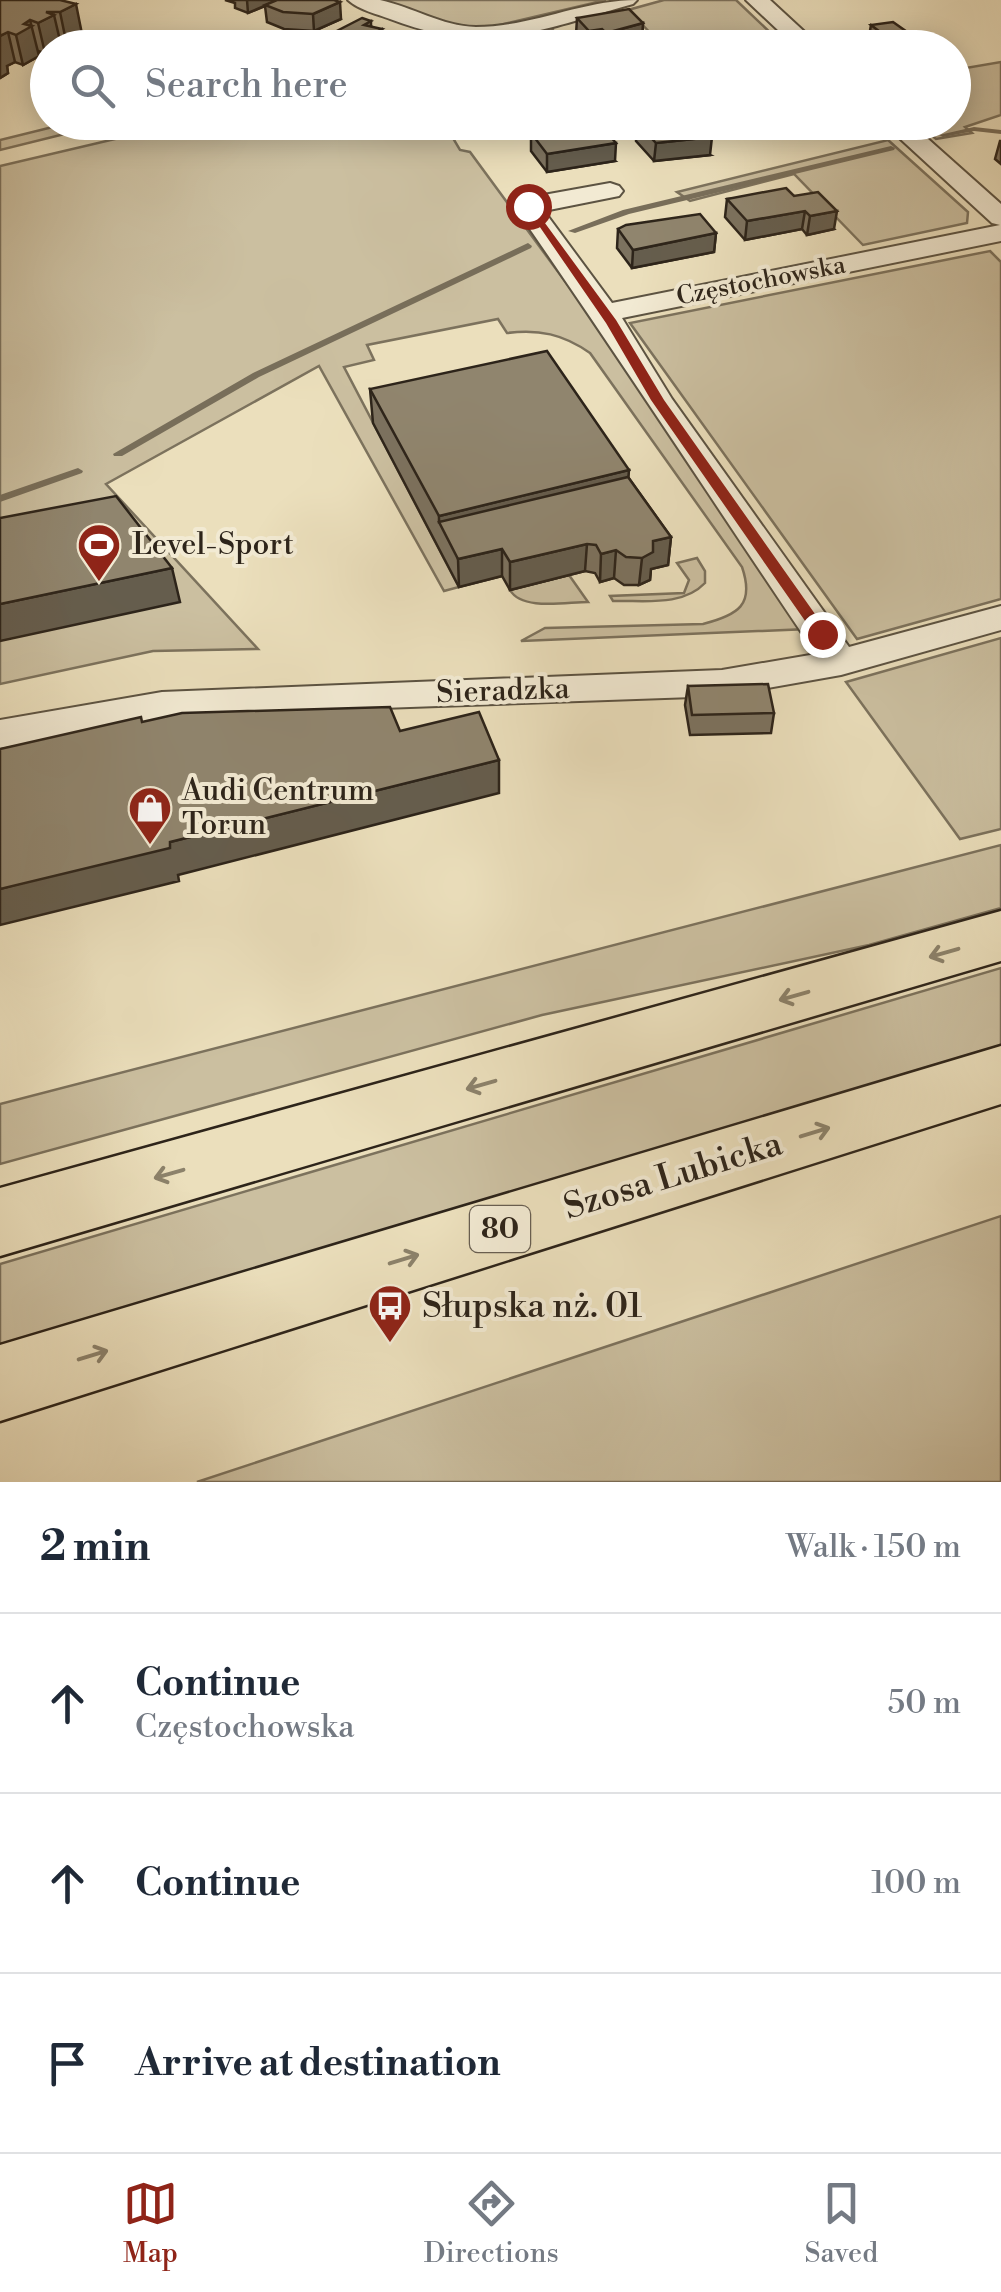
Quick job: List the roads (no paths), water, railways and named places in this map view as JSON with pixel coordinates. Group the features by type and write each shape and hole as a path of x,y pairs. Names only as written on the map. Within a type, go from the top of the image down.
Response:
{"main road":[{"path":"0,1222 1001,936"},
{"name":"Szosa Lubicka","path":"0,1383 1001,1075"}],"street":[{"path":"359,0 454,30"},
{"path":"508,30 626,0"},
{"path":"758,0 790,30"},
{"path":"914,140 1001,218"},
{"path":"610,191 528,206 841,662"},
{"name":"Częstochowska","path":"604,312 1001,233"},
{"name":"Sieradzka","path":"0,734 179,704 722,682 841,662 1001,618"}],"waterway":[{"path":"971,130 1001,132"},
{"path":"572,231 626,212 891,148"},
{"path":"118,454 256,375 528,246"},
{"path":"0,499 78,471"}],"place":[{"name":"Level-Sport","path":"99,583"},
{"name":"Audi Centrum Torun","path":"150,846"},
{"name":"Słupska nż. 01","path":"390,1344"}]}
